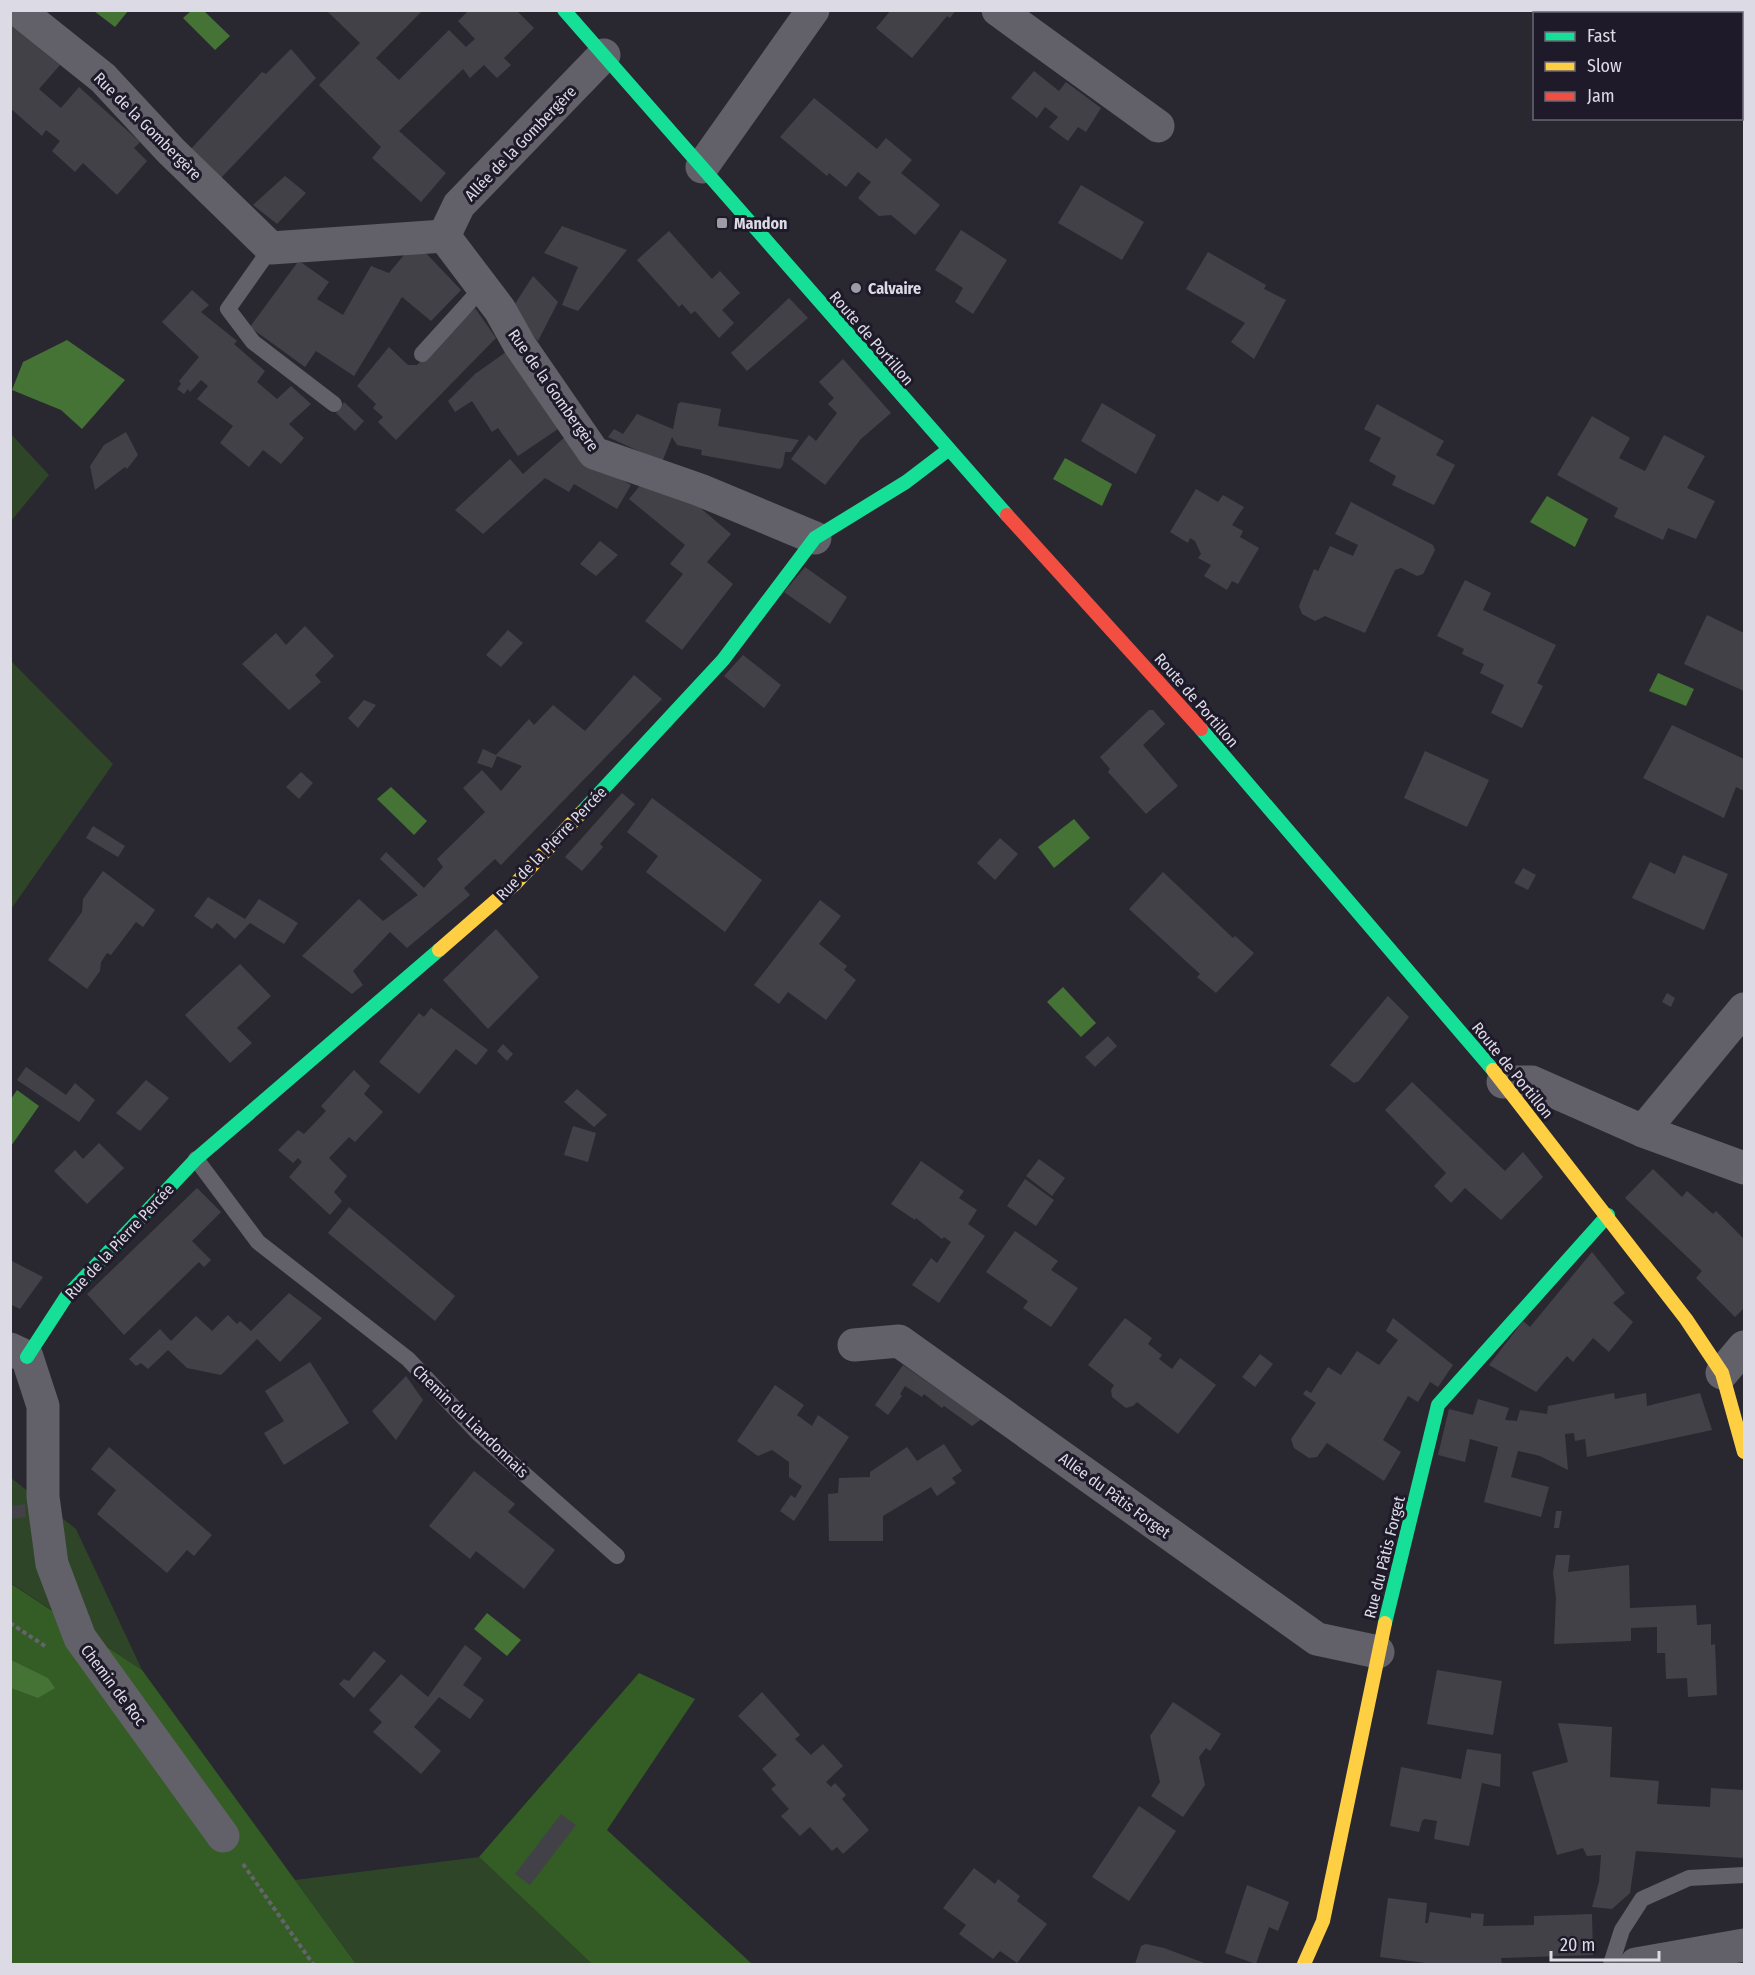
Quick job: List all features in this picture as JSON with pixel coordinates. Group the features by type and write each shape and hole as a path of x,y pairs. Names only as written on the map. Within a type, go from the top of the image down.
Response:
{"street":[{"name":"Rue de la Gombergère","path":"18,10 103,78 171,151 271,248"},
{"name":"Route de Portillon","path":"564,10 948,450 1175,699 1503,1082 1608,1215 1686,1319 1722,1374 1744,1452"},
{"path":"702,167 813,10"},
{"path":"998,10 1158,126"},
{"name":"Allée de la Gombergère","path":"444,236 459,205 604,55"},
{"name":"Rue de la Gombergère","path":"444,236 500,310 519,344 594,453 700,490 815,538"},
{"path":"271,248 444,236"},
{"path":"815,538 906,482 948,450"},
{"name":"Rue de la Pierre Percée","path":"19,1353 66,1297 196,1159 515,884 723,660 815,538"},
{"path":"1643,1131 1744,1009"},
{"path":"1503,1082 1532,1082 1643,1131 1744,1168"},
{"name":"Rue du Pâtis Forget","path":"1304,1965 1323,1921 1378,1652 1438,1405 1608,1215"},
{"name":"Allée du Pâtis Forget","path":"854,1345 899,1341 1317,1639 1378,1652"},
{"path":"1722,1374 1744,1347"},
{"name":"Chemin de Roc","path":"19,1353 43,1406 43,1497 52,1564 80,1638 223,1836"},
{"path":"1636,1965 1744,1945"}],"lane":[{"path":"271,248 228,309 253,342 334,404"},
{"path":"422,354 482,288"},
{"name":"Chemin du Liandonnais","path":"196,1159 258,1242 408,1359 479,1434 617,1556"},
{"path":"1611,1965 1622,1930 1642,1899 1689,1878 1744,1875"}],"path":[{"path":"223,1836 313,1965"}],"shaded area":[{"path":"94,11 128,11 115,27"},
{"path":"191,11 204,11 230,36 215,50 183,18"},
{"path":"67,340 125,380 82,429 61,410 12,390 23,362"},
{"path":"11,434 49,475 11,521"},
{"path":"1065,458 1112,484 1102,506 1053,479"},
{"path":"1547,496 1588,519 1575,547 1530,522"},
{"path":"11,661 113,764 11,909"},
{"path":"1658,673 1694,689 1686,706 1649,691"},
{"path":"391,787 427,821 414,835 377,799"},
{"path":"1074,819 1090,838 1054,868 1038,847"},
{"path":"1063,987 1096,1023 1081,1037 1047,1002"},
{"path":"17,1090 39,1106 11,1146 11,1099"},
{"path":"10,1477 76,1529 142,1670 11,1583"},
{"path":"10,1583 142,1670 356,1964 11,1964"},
{"path":"487,1613 521,1640 507,1656 474,1629"},
{"path":"11,1660 48,1678 55,1688 38,1698 11,1688"},
{"path":"639,1673 695,1699 607,1830 752,1964 592,1964 479,1857"},
{"path":"479,1857 592,1964 356,1964 295,1880"}],"building":[{"path":"326,10 423,10 376,58 399,80 449,30 466,47 475,39 458,21 469,10 516,10 534,28 504,58 511,65 497,78 484,65 470,78 463,69 399,131 446,173 421,202 372,158 381,147 319,85 360,43"},
{"path":"891,10 956,10 950,18 947,16 912,58 876,28"},
{"path":"10,25 60,65 39,89 61,108 79,87 140,142 134,148 147,161 117,195 83,163 75,172 52,151 60,141 46,130 42,136 10,108"},
{"path":"291,49 316,78 221,178 190,150 262,72 266,74"},
{"path":"1034,71 1059,91 1066,82 1101,108 1086,132 1078,127 1068,141 1049,127 1058,117 1053,113 1045,107 1037,118 1011,98"},
{"path":"814,98 877,149 886,138 912,160 901,173 940,205 915,235 891,215 879,216 858,198 871,182 858,172 846,187 829,173 827,176 780,137"},
{"path":"285,176 306,193 277,224 253,205"},
{"path":"1081,185 1144,222 1122,260 1058,223"},
{"path":"562,226 627,250 578,311 562,305 578,267 544,253"},
{"path":"961,230 1007,260 973,314 955,302 963,288 935,270"},
{"path":"669,231 712,279 720,271 740,293 722,310 734,323 719,338 695,311 691,314 682,304 679,307 637,260"},
{"path":"409,249 422,249 461,290 431,321 402,297 354,376 316,351 305,367 250,327 297,263 302,263 329,282 317,299 343,315 371,266 389,273"},
{"path":"1208,252 1266,285 1264,289 1286,300 1254,359 1231,342 1245,323 1186,289"},
{"path":"533,276 558,302 538,341 516,317 513,307"},
{"path":"192,290 209,305 201,312 237,341 234,344 265,371 257,382 277,399 291,386 311,404 289,424 304,438 281,464 263,450 249,467 220,443 233,426 197,399 208,386 201,380 190,392 188,389 184,394 177,389 181,384 179,381 199,357 162,322"},
{"path":"789,298 808,318 747,371 731,353"},
{"path":"475,308 496,338 396,440 378,422 383,417 373,408 376,404 357,386 389,347 408,365 417,365"},
{"path":"506,352 558,429 518,456 498,428 492,432 472,401 455,412 448,401 475,374"},
{"path":"843,359 891,413 861,439 825,485 791,459 809,435 816,441 837,413 828,404 834,398 819,382"},
{"path":"344,402 364,421 355,431 336,413"},
{"path":"681,402 721,409 718,426 799,440 791,452 785,452 780,469 701,455 702,450 677,445 672,437 662,462 608,437 614,429 623,434 637,414 673,429 678,404"},
{"path":"1102,403 1156,435 1136,474 1081,441"},
{"path":"1377,404 1444,441 1436,455 1455,465 1434,505 1392,485 1396,476 1369,461 1381,438 1364,429"},
{"path":"1592,416 1630,438 1619,458 1645,471 1664,435 1705,456 1687,488 1715,501 1696,539 1668,528 1663,540 1614,517 1618,508 1557,475"},
{"path":"126,432 138,455 127,469 125,467 95,490 90,466 104,445"},
{"path":"565,437 574,452 631,485 617,509 574,484 569,492 545,478 483,534 455,510 510,459 523,474"},
{"path":"643,482 684,494 731,534 707,562 733,584 682,650 645,621 683,574 670,564 685,545 629,499"},
{"path":"1196,489 1218,502 1223,495 1244,507 1232,525 1243,531 1240,537 1259,548 1238,584 1232,581 1227,590 1204,576 1211,565 1198,558 1201,554 1195,541 1190,538 1188,543 1170,532"},
{"path":"1351,502 1433,545 1435,550 1423,574 1417,576 1401,568 1395,570 1365,633 1325,616 1315,621 1302,614 1299,606 1314,569 1318,571 1330,546 1353,556 1358,545 1335,534"},
{"path":"600,541 618,555 596,576 580,564"},
{"path":"805,567 847,597 830,624 784,592"},
{"path":"1465,580 1491,593 1483,610 1556,645 1537,683 1543,686 1522,728 1491,713 1504,685 1480,673 1484,664 1462,654 1464,649 1437,636"},
{"path":"1707,615 1744,633 1744,691 1684,664"},
{"path":"305,626 334,656 315,675 321,682 289,710 242,664 276,633 286,645"},
{"path":"508,630 523,643 501,667 486,655"},
{"path":"743,655 781,685 764,708 724,676"},
{"path":"634,675 662,699 501,865 495,859 464,888 470,895 463,901 407,948 390,932 353,971 363,985 352,994 302,956 359,899 383,921 418,895 380,859 386,852 424,888 443,867 437,859 485,812 463,788 482,770 501,791 522,766 497,756 492,768 477,763 483,749 496,755 529,719 534,725 553,705 585,731"},
{"path":"364,700 376,705 358,728 348,718"},
{"path":"1149,710 1153,710 1165,724 1143,745 1178,786 1146,814 1108,772 1110,769 1100,757"},
{"path":"1672,725 1744,759 1744,791 1736,787 1724,818 1643,778"},
{"path":"1425,751 1489,780 1467,827 1404,798"},
{"path":"301,772 313,783 299,799 286,787"},
{"path":"622,793 635,804 600,844 603,847 582,871 565,857"},
{"path":"652,798 762,880 725,932 646,872 658,856 627,832"},
{"path":"93,826 125,846 118,857 86,838"},
{"path":"1000,838 1018,854 995,880 977,863"},
{"path":"1683,855 1728,874 1704,930 1632,898 1650,862 1675,874"},
{"path":"1523,868 1536,875 1528,890 1514,883"},
{"path":"103,871 155,910 143,927 136,922 111,955 107,953 101,962 100,971 87,989 48,960 82,912 83,899"},
{"path":"1163,872 1233,938 1235,936 1254,953 1216,993 1197,977 1200,974 1129,909"},
{"path":"208,897 245,919 259,899 298,923 284,944 250,923 235,939 217,923 212,929 194,916"},
{"path":"820,900 841,916 819,944 847,966 844,970 856,980 826,1020 788,992 779,1004 754,985"},
{"path":"496,929 539,977 488,1029 443,980"},
{"path":"240,964 271,996 237,1028 252,1043 230,1063 185,1015"},
{"path":"1667,993 1675,998 1671,1007 1662,1002"},
{"path":"1388,996 1409,1017 1359,1081 1354,1083 1330,1065"},
{"path":"431,1008 488,1050 476,1065 456,1049 419,1094 379,1062 419,1013 424,1017"},
{"path":"1108,1036 1117,1046 1095,1067 1085,1057"},
{"path":"503,1044 513,1054 507,1061 497,1051"},
{"path":"26,1067 66,1095 75,1083 95,1100 79,1122 17,1080"},
{"path":"354,1070 370,1086 364,1094 383,1112 355,1142 349,1137 329,1158 347,1176 334,1192 342,1201 330,1215 289,1177 302,1162 298,1158 293,1163 278,1150 298,1130 304,1134 326,1111 321,1106"},
{"path":"146,1080 169,1098 140,1131 116,1113"},
{"path":"1412,1082 1505,1171 1523,1152 1543,1177 1501,1220 1465,1188 1451,1203 1434,1186 1446,1173 1385,1110"},
{"path":"577,1089 607,1115 594,1127 564,1102"},
{"path":"573,1126 596,1133 588,1162 564,1155"},
{"path":"99,1143 124,1168 87,1204 54,1171 75,1150 83,1159"},
{"path":"1039,1159 1065,1178 1052,1196 1026,1176"},
{"path":"921,1161 964,1191 959,1198 977,1210 968,1224 985,1236 939,1303 912,1285 931,1258 937,1263 951,1242 944,1237 942,1239 916,1218 915,1220 891,1204"},
{"path":"1653,1169 1682,1197 1687,1191 1713,1214 1716,1211 1744,1239 1744,1308 1735,1317 1696,1278 1702,1271 1625,1198"},
{"path":"1025,1179 1054,1200 1036,1226 1007,1206"},
{"path":"197,1188 221,1212 192,1241 211,1260 204,1267 199,1262 124,1335 87,1294"},
{"path":"349,1207 455,1296 435,1321 328,1233"},
{"path":"1015,1231 1058,1261 1051,1270 1078,1288 1051,1327 1023,1308 1028,1301 986,1272"},
{"path":"1592,1252 1625,1293 1613,1303 1633,1322 1609,1352 1593,1338 1573,1362 1567,1356 1536,1392 1489,1365 1523,1321 1530,1327"},
{"path":"10,1260 43,1277 20,1309 10,1304"},
{"path":"289,1293 322,1318 280,1362 257,1339 221,1375 187,1368 168,1350 148,1369 141,1363 136,1366 129,1359 160,1329 171,1341 196,1316 212,1331 228,1315 237,1324 240,1321 251,1331"},
{"path":"1125,1318 1152,1338 1148,1344 1162,1355 1159,1359 1172,1369 1180,1358 1216,1385 1178,1434 1137,1402 1126,1408 1112,1397 1111,1390 1114,1385 1088,1365"},
{"path":"1393,1318 1453,1365 1438,1387 1430,1382 1418,1402 1408,1396 1383,1440 1401,1452 1384,1481 1327,1443 1317,1457 1309,1458 1294,1448 1291,1439 1316,1403 1303,1394 1306,1390 1311,1393 1328,1367 1341,1375 1357,1351 1379,1365 1398,1340 1386,1331"},
{"path":"1260,1354 1273,1364 1255,1387 1242,1377"},
{"path":"310,1362 349,1423 284,1465 264,1433 284,1421 265,1391"},
{"path":"903,1365 981,1419 972,1426 924,1394 922,1397 905,1386 900,1394 902,1396 888,1415 875,1405"},
{"path":"406,1376 423,1400 396,1440 372,1411"},
{"path":"775,1385 804,1405 797,1415 812,1426 818,1415 849,1437 794,1521 780,1511 791,1495 795,1498 802,1486 789,1477 789,1462 772,1450 758,1456 737,1441"},
{"path":"1614,1393 1615,1399 1646,1393 1647,1406 1700,1393 1712,1430 1587,1457 1585,1439 1575,1441 1574,1433 1565,1434 1568,1470 1540,1456 1518,1451 1511,1477 1549,1487 1541,1517 1484,1502 1498,1447 1470,1439 1465,1462 1438,1455 1449,1409 1473,1415 1478,1399 1509,1408 1505,1420 1517,1421 1520,1410 1547,1414 1548,1406"},
{"path":"944,1444 962,1471 952,1478 956,1483 937,1496 931,1487 883,1516 883,1541 829,1541 828,1494 838,1493 839,1478 870,1477 870,1472 907,1447 917,1461"},
{"path":"109,1447 212,1535 194,1556 187,1550 167,1573 97,1514 116,1490 91,1469"},
{"path":"474,1471 515,1504 508,1512 555,1550 524,1589 476,1551 470,1559 429,1526"},
{"path":"25,1504 26,1517 10,1519 10,1506"},
{"path":"1556,1511 1562,1511 1559,1528 1554,1528"},
{"path":"1556,1555 1570,1555 1568,1572 1629,1565 1630,1608 1696,1605 1697,1625 1711,1624 1711,1645 1715,1644 1717,1695 1688,1697 1687,1678 1666,1679 1665,1653 1657,1653 1657,1627 1631,1628 1631,1641 1554,1644 1556,1598 1553,1573"},
{"path":"465,1645 482,1658 463,1685 484,1700 470,1719 439,1697 414,1727 441,1751 421,1774 373,1732 382,1722 369,1710 401,1674 428,1697"},
{"path":"374,1651 386,1661 354,1698 339,1684 344,1679 349,1681"},
{"path":"1437,1670 1502,1681 1493,1735 1427,1724"},
{"path":"762,1692 800,1735 795,1739 811,1755 823,1744 843,1766 826,1782 831,1787 835,1783 846,1795 842,1799 869,1830 843,1854 837,1847 832,1851 810,1827 800,1836 781,1816 789,1809 771,1789 776,1785 762,1769 777,1755 738,1716"},
{"path":"1173,1702 1221,1734 1210,1751 1206,1748 1199,1757 1205,1785 1183,1817 1151,1796 1160,1782 1150,1736"},
{"path":"1558,1723 1612,1727 1610,1777 1659,1781 1657,1804 1710,1807 1711,1788 1744,1790 1744,1858 1636,1851 1630,1893 1612,1909 1592,1907 1599,1882 1601,1855 1587,1856 1583,1848 1557,1855 1532,1772 1568,1762"},
{"path":"1467,1749 1501,1754 1500,1787 1482,1783 1469,1846 1434,1839 1437,1821 1425,1819 1422,1821 1419,1832 1390,1826 1401,1767 1461,1779"},
{"path":"1139,1806 1176,1831 1129,1901 1092,1877"},
{"path":"561,1814 576,1825 530,1885 515,1874"},
{"path":"974,1868 995,1884 998,1879 1020,1896 1017,1901 1047,1924 1017,1963 1000,1951 993,1959 959,1934 966,1925 943,1908"},
{"path":"1247,1885 1289,1902 1278,1931 1269,1927 1256,1964 1225,1953"},
{"path":"1388,1898 1427,1903 1425,1923 1428,1923 1430,1912 1471,1918 1471,1913 1484,1914 1483,1926 1534,1925 1534,1916 1592,1914 1593,1955 1501,1958 1502,1964 1433,1964 1380,1957"},
{"path":"1146,1944 1164,1948 1207,1964 1135,1964 1141,1946"}],"traffic: fast":[{"path":"564,10 1007,515"},
{"path":"581,813 723,660 815,538 906,482 948,450"},
{"path":"1201,729 1493,1070"},
{"path":"27,1357 66,1297 196,1159 439,950"},
{"path":"1385,1623 1438,1405 1608,1215"}],"traffic: slow":[{"path":"439,950 515,884 581,813"},
{"path":"1493,1070 1686,1319 1722,1373 1744,1452"},
{"path":"1304,1964 1323,1921 1385,1623"}],"traffic: jam":[{"path":"1007,515 1201,729"}],"place":[{"name":"Mandon","path":"722,223"},
{"name":"Calvaire","path":"856,288"}]}
